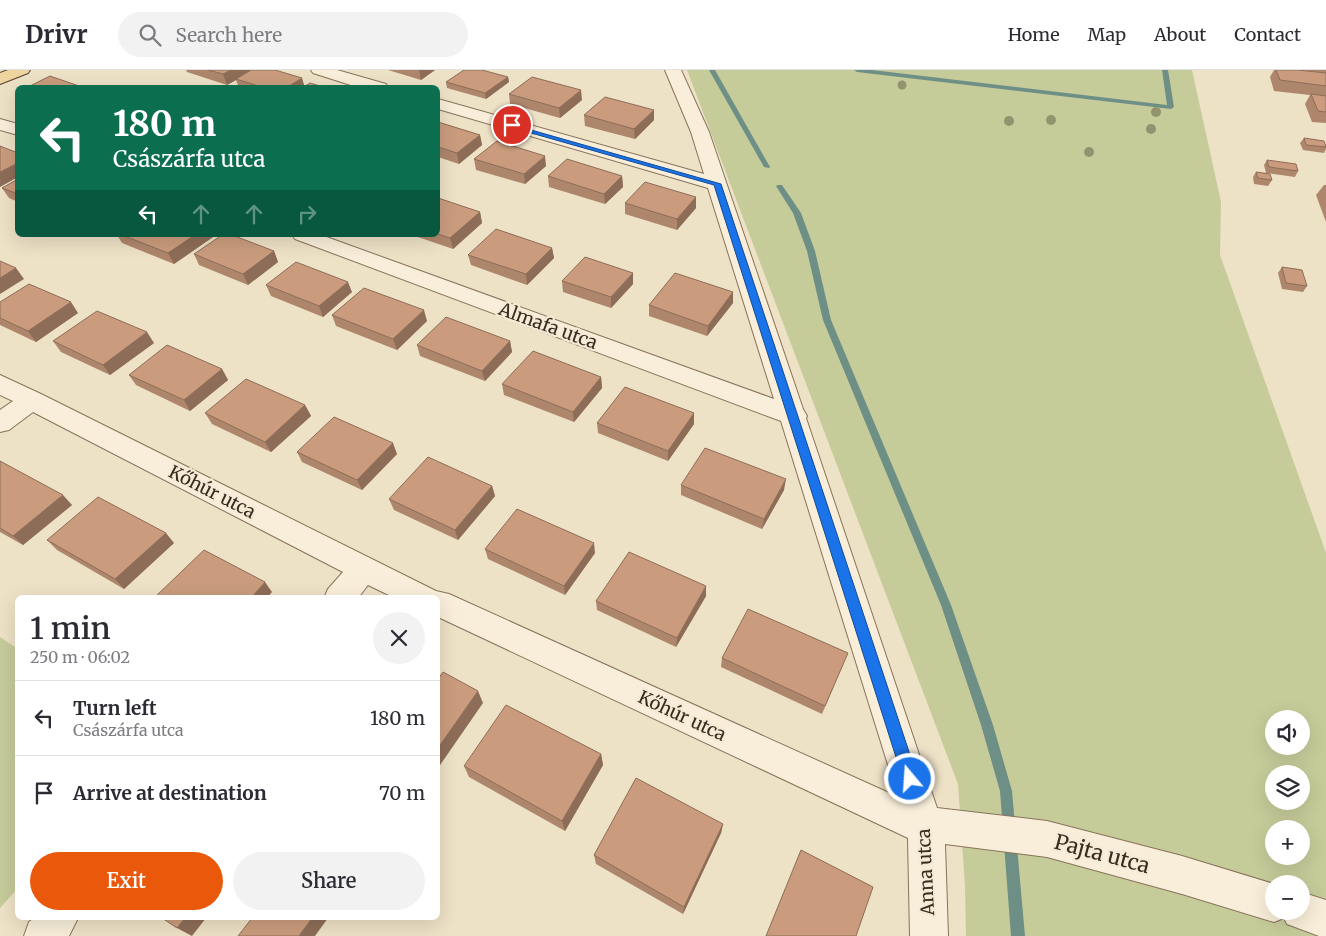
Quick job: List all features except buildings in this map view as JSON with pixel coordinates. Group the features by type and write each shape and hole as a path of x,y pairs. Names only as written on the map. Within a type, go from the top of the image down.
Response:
{"main road":[{"path":"1,78 22,70"}],"street":[{"path":"319,70 370,85"},
{"name":"Anna utca","path":"673,70 700,132 933,827 929,936"},
{"path":"440,105 717,184"},
{"path":"0,124 15,129"},
{"name":"Almafa utca","path":"307,237 794,416"},
{"name":"Kőhúr utca","path":"0,384 419,595"},
{"path":"0,423 32,400"},
{"path":"342,595 364,569"},
{"name":"Kőhúr utca","path":"440,604 933,827"},
{"name":"Pajta utca","path":"933,827 1047,839 1182,875 1265,900"},
{"path":"1310,914 1326,919"},
{"path":"43,936 58,920"}],"green space":[{"path":"687,70 1192,70 1221,202 1220,255 1326,553 1326,936 966,936 965,886 958,784"},
{"path":"0,637 15,647 15,891 0,908"}],"waterway":[{"path":"712,70 767,167"},
{"path":"857,70 1171,107 1165,70"},
{"path":"780,186 797,213 811,251 827,320 946,605 987,725 1006,791 1018,936"}],"route":[{"path":"512,125 717,184 794,416 910,779"}]}
